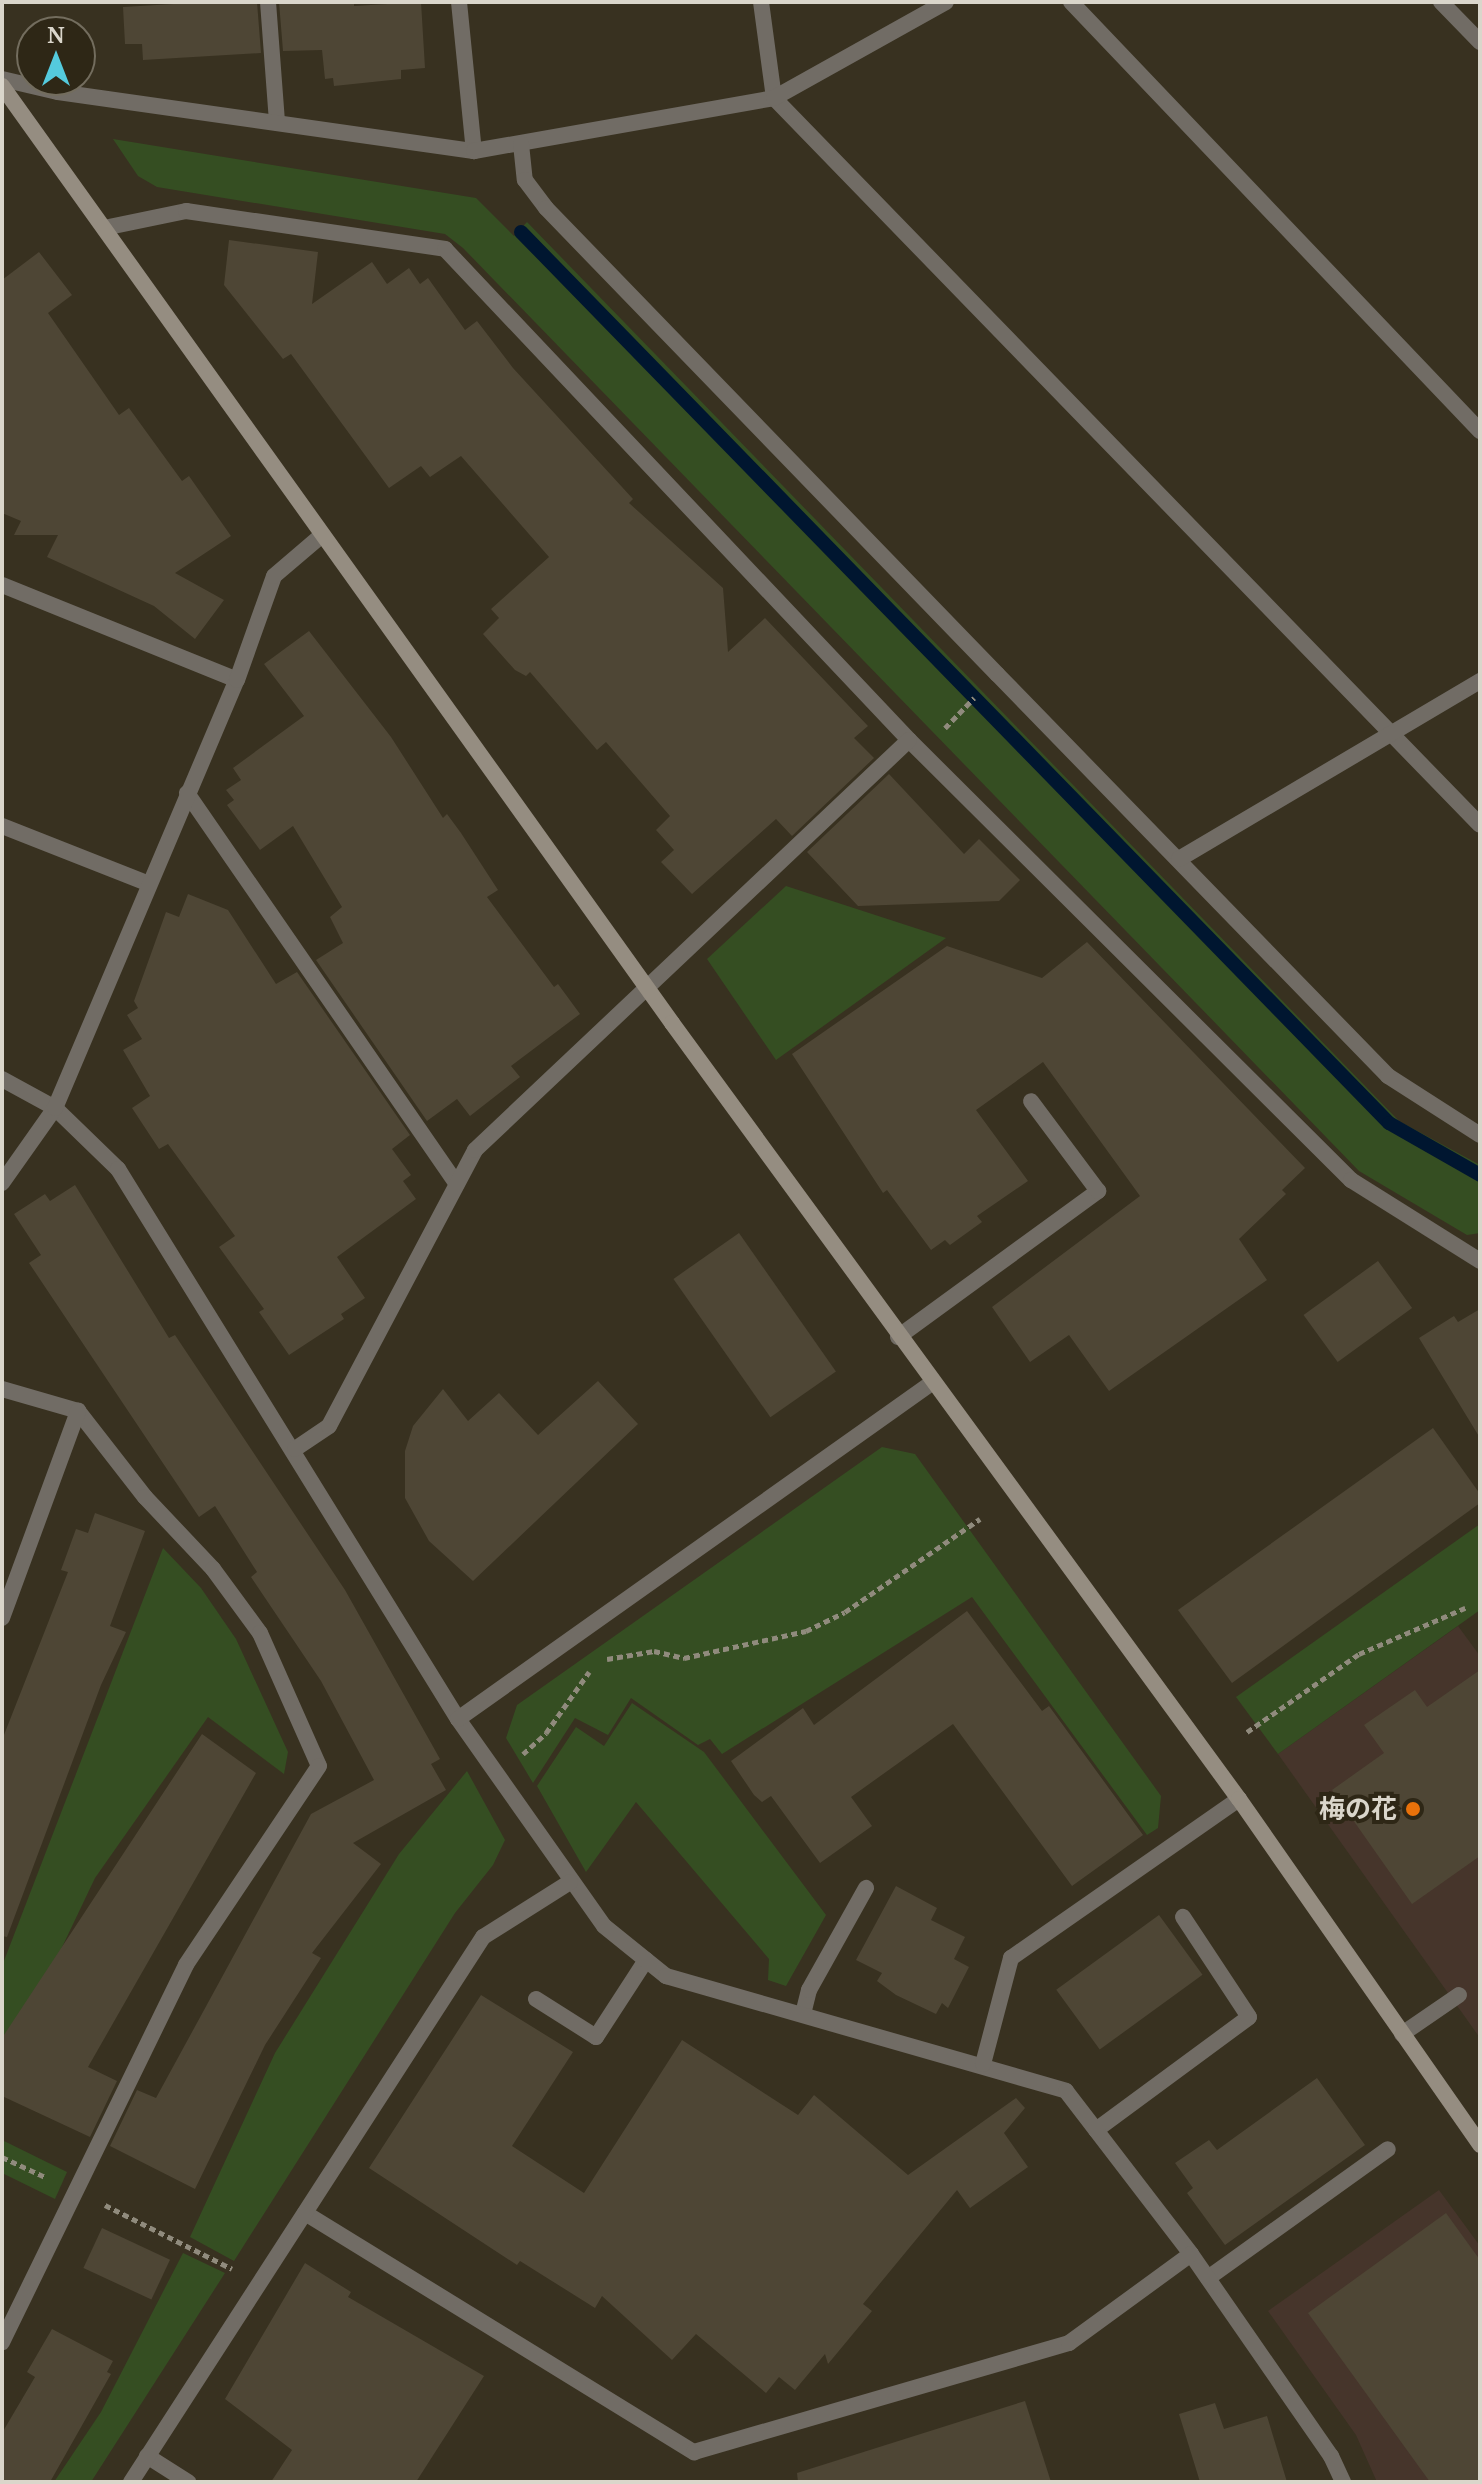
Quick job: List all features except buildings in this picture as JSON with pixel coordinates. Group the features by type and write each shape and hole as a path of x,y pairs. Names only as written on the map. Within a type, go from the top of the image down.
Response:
{"street":[{"path":"268,2 277,123"},
{"path":"459,2 474,151"},
{"path":"761,2 774,98 1480,825"},
{"path":"2,79 474,151 774,98 946,2"},
{"path":"1071,2 1480,431"},
{"path":"1441,2 1480,42"},
{"path":"2,86 898,1337 1239,1799 1480,2145"},
{"path":"521,144 525,180 546,208 1388,1076 1480,1135"},
{"path":"104,228 186,211 445,249 909,740 1351,1180 1480,1261"},
{"path":"2,1183 55,1108 237,680 274,576 322,535"},
{"path":"2,585 237,680"},
{"path":"1179,859 1480,681"},
{"path":"295,1449 329,1426 475,1150 648,990 909,740"},
{"path":"187,793 457,1184"},
{"path":"2,826 149,884"},
{"path":"2,1079 55,1108 118,1169 295,1449 458,1719 570,1882 604,1926 666,1976 983,2064 1066,2091 1191,2254 1331,2456 1343,2482"},
{"path":"898,1337 1098,1191 1031,1101"},
{"path":"458,1719 933,1382"},
{"path":"2,1389 78,1411 260,1633 319,1766 186,1965 2,2342"},
{"path":"2,1618 78,1411"},
{"path":"983,2064 1011,1958 1239,1799"},
{"path":"131,2482 483,1937 570,1882"},
{"path":"803,2014 809,1990 866,1888"},
{"path":"1096,2130 1249,2017 1183,1917"},
{"path":"536,1999 596,2037 646,1960"},
{"path":"1402,2034 1459,1995"},
{"path":"1208,2278 1388,2149"},
{"path":"305,2213 694,2452 1069,2343 1191,2254"},
{"path":"147,2456 188,2482"}],"path":[{"path":"922,752 997,674"},
{"path":"499,1780 546,1733 586,1674 612,1656 654,1651 684,1658 806,1631 845,1612 980,1519"},
{"path":"1247,1732 1359,1654 1465,1608"},
{"path":"2,2157 49,2179"},
{"path":"101,2203 236,2272"}],"shaded area":[{"path":"1458,1626 1480,1656 1480,2038 1278,1754"},
{"path":"1439,2190 1480,2246 1480,2482 1377,2482 1356,2435 1268,2311"}],"green space":[{"path":"113,139 476,198 514,236 527,222 1399,1121 1480,1165 1480,1233 1467,1235 1359,1171 463,248 445,234 157,187 138,176"},
{"path":"786,886 946,938 776,1060 707,959"},
{"path":"882,1447 915,1454 1161,1796 1158,1828 1147,1835 972,1597 722,1754 710,1739 698,1745 631,1698 608,1735 575,1718 533,1783 506,1738 517,1705"},
{"path":"1480,1524 1480,1610 1278,1754 1236,1697"},
{"path":"163,1548 201,1588 236,1639 288,1752 284,1774 208,1717 95,1878 2,2073 2,1966"},
{"path":"632,1703 704,1752 826,1915 786,1986 768,1980 769,1959 636,1802 586,1872 537,1786 576,1727 604,1746"},
{"path":"467,1771 505,1840 493,1865 455,1913 234,2261 190,2237 275,2053 399,1854"},
{"path":"2,2140 67,2172 55,2199 2,2173"},
{"path":"183,2253 225,2273 91,2482 54,2482 101,2412"}],"waterway":[{"path":"521,232 1389,1123 1480,1175"}],"place":[{"name":"梅の花","path":"1413,1809"}]}
